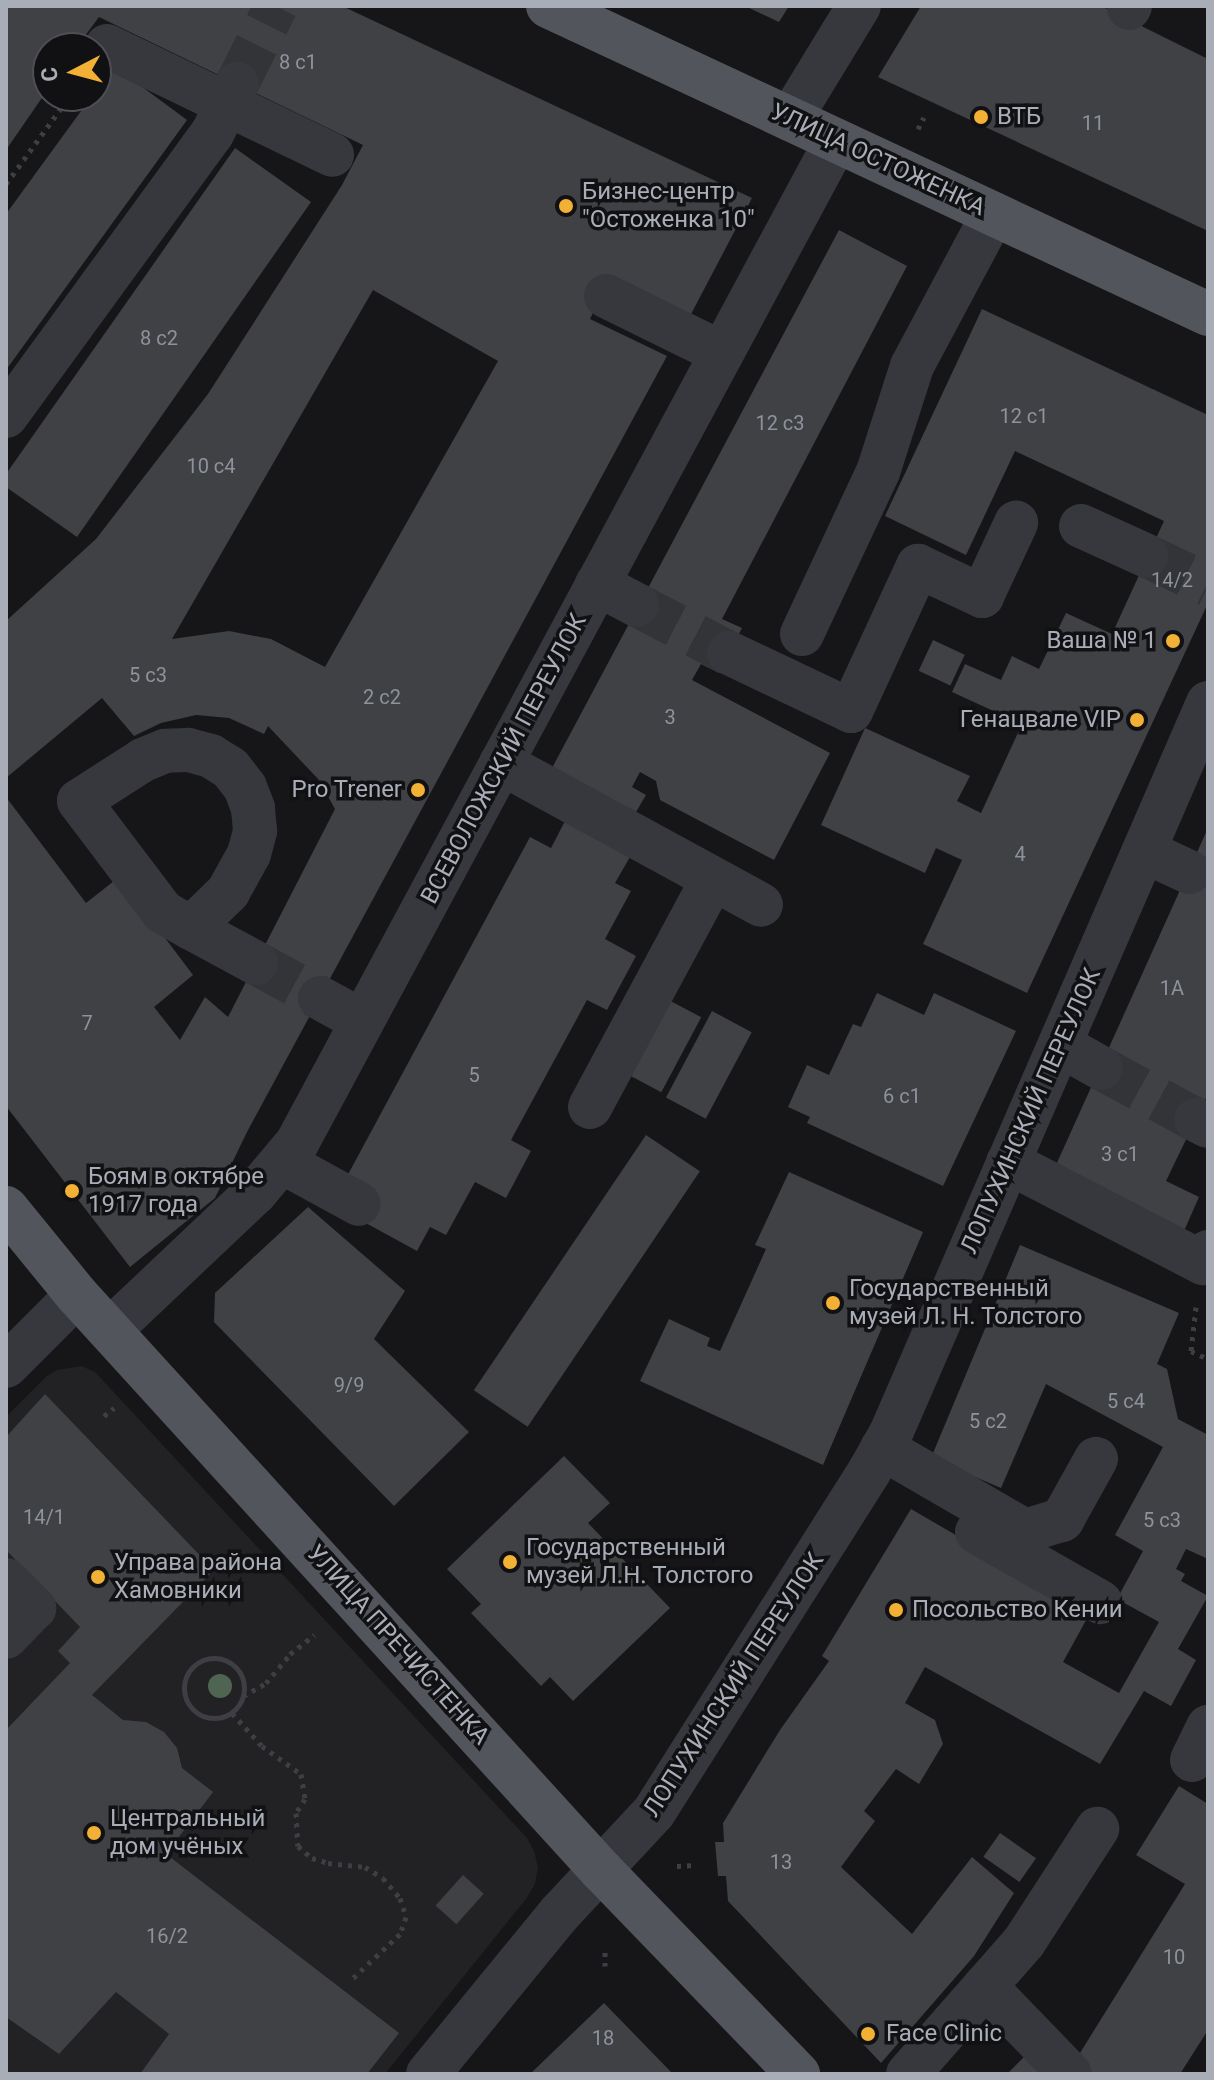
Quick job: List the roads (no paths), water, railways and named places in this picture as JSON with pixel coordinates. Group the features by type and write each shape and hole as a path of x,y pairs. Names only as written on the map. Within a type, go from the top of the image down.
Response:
{"main road":[{"name":"УЛИЦА ОСТОЖЕНКА","path":"548,6 1208,314"},
{"name":"УЛИЦА ПРЕЧИСТЕНКА","path":"6,1208 77,1295 601,1870 798,2074"}],"street":[{"path":"790,119 859,6"},
{"path":"112,48 232,94 332,155"},
{"path":"6,416 212,134 232,94"},
{"name":"ВСЕВОЛОЖСКИЙ ПЕРЕУЛОК","path":"110,1330 284,1163 836,141"},
{"path":"802,634 878,472 912,366 993,214"},
{"path":"606,296 722,353"},
{"path":"729,653 851,711 918,566 982,596 1016,523"},
{"path":"1081,526 1147,556"},
{"path":"597,584 637,605"},
{"name":"ЛОПУХИНСКИЙ ПЕРЕУЛОК","path":"428,2074 559,1914 654,1812 684,1770 876,1459 1208,703"},
{"path":"501,763 761,905"},
{"path":"1144,851 1189,872"},
{"path":"590,1107 713,879"},
{"path":"191,928 256,963"},
{"path":"320,998 362,1021"},
{"path":"1060,1045 1101,1068"},
{"path":"1008,1162 1203,1263 1208,1252"},
{"path":"284,1163 359,1204"},
{"path":"6,1366 77,1295"},
{"path":"876,1459 1025,1531 1062,1520 1096,1459"},
{"path":"876,1459 1100,1602"},
{"path":"6,1580 34,1608 6,1637"},
{"path":"908,2074 1024,1942 1097,1829"},
{"path":"985,1986 1070,2074"}],"tunnel":[{"path":"237,84 276,6"},
{"path":"1147,556 1208,585"},
{"path":"637,605 729,653"},
{"path":"256,963 320,998"},
{"path":"1101,1068 1196,1120"}],"place":[{"name":"ВТБ","path":"981,117"},
{"name":"Бизнес-центр \"Остоженка 10\"","path":"566,206"},
{"name":"Ваша № 1","path":"1173,641"},
{"name":"Генацвале VIP","path":"1137,720"},
{"name":"Pro Trener","path":"418,790"},
{"name":"Боям в октябре 1917 года","path":"72,1191"},
{"name":"Государственный музей Л. Н. Толстого","path":"833,1303"},
{"name":"Государственный музей Л.Н. Толстого","path":"510,1562"},
{"name":"Управа района Хамовники","path":"98,1577"},
{"name":"Посольство Кении","path":"896,1610"},
{"name":"Центральный дом учёных","path":"94,1833"},
{"name":"Face Clinic","path":"868,2034"}]}
